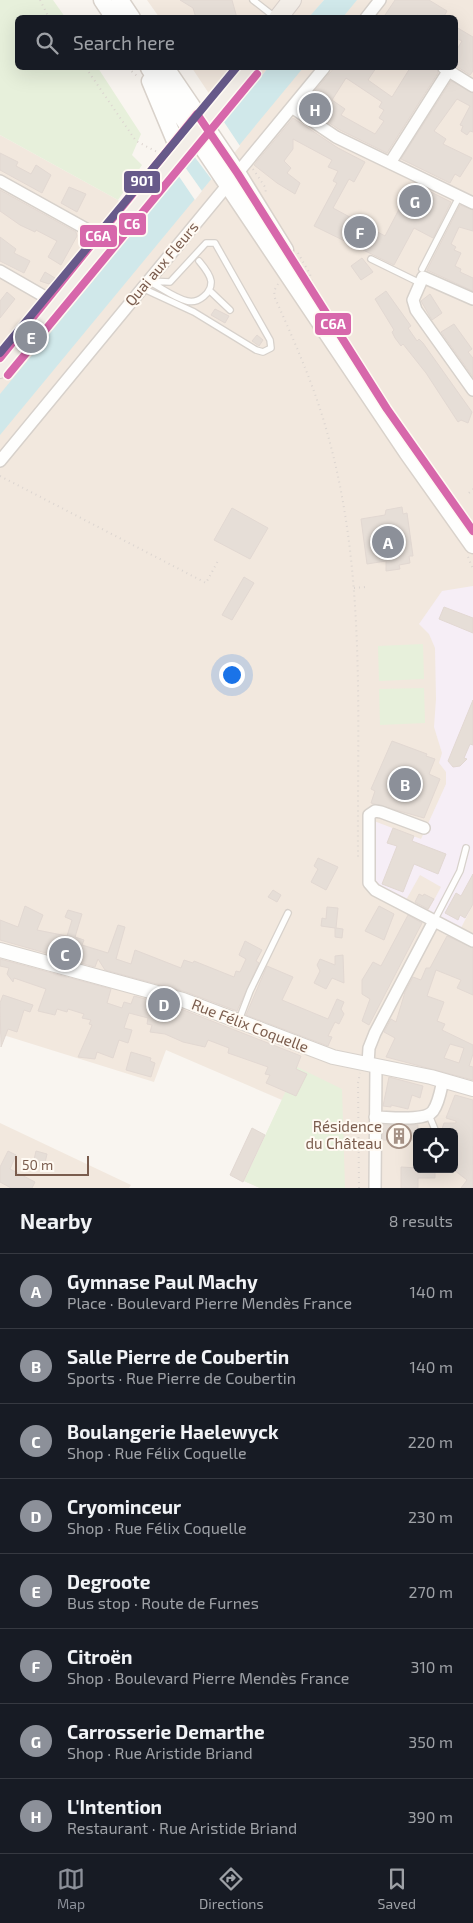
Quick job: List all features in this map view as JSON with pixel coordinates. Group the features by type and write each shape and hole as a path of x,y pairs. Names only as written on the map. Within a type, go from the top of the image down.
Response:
{"main road":[{"path":"280,15 292,0"},
{"path":"290,15 302,0"},
{"path":"112,7 127,15"},
{"path":"146,70 175,142"},
{"path":"151,70 196,124 387,409 473,531"},
{"path":"167,70 196,124"},
{"path":"102,238 163,156 175,142 196,124 235,70"},
{"path":"1,364 196,124 247,70"},
{"path":"231,175 392,431 473,546"}],"street":[{"path":"368,15 380,0"},
{"name":"Quai aux Fleurs","path":"0,461 145,284 231,175 293,108 322,70"},
{"path":"390,164 446,70"},
{"path":"449,70 473,86"},
{"path":"293,108 331,134 473,203"},
{"path":"0,180 102,238"},
{"path":"0,271 52,300"},
{"path":"473,298 421,280 413,300 416,310 473,390"},
{"path":"424,828 378,811 368,815 368,880 375,890 473,941"},
{"path":"375,1188 375,1117 369,1048 374,1033 434,921"},
{"name":"Rue Félix Coquelle","path":"0,950 179,999 321,1053 443,1080 473,1089"},
{"path":"375,1117 420,1117 429,1115 435,1108 443,1080"}],"lane":[{"path":"253,0 273,15"},
{"path":"371,259 421,280 459,196"},
{"path":"206,243 215,243 270,340 271,348 261,352 145,284 170,282 206,243"},
{"path":"145,284 188,301 199,300 209,290 211,279 199,261"},
{"path":"209,290 230,310"},
{"path":"434,921 460,871 466,848"},
{"path":"238,1022 250,992 288,913"},
{"path":"429,1115 434,1128"}],"path":[{"path":"40,0 48,15"},
{"path":"87,70 136,141 163,156"},
{"path":"280,280 274,291 275,298 306,370 332,450 346,519 354,588 358,860"},
{"path":"0,476 206,583 219,559"},
{"path":"469,492 473,489"},
{"path":"354,588 366,587"},
{"path":"359,1188 358,1083 369,1064"}],"shaded area":[{"path":"147,0 324,0 312,15 158,15"},
{"path":"344,0 473,0 473,1188 260,1188 244,1181 282,1100 166,1050 154,1082 0,1034 0,135 118,200 152,232 287,70 458,70 458,15 331,15"},
{"path":"193,70 266,70 226,119"},
{"path":"473,586 473,904 461,928 428,911 441,887 420,875 406,900 376,884 374,821 421,839 446,784 446,772 439,763 442,753 434,727 436,699 435,648 429,634 419,624 442,591"},
{"path":"0,1123 131,1185 129,1188 0,1188"}],"green space":[{"path":"0,0 53,0 64,15 15,15 15,70 99,70 141,134 132,155 142,165 118,200 0,135"},
{"path":"423,644 424,679 379,681 378,646"},
{"path":"424,688 425,723 380,725 379,689"},
{"path":"297,1067 342,1089 345,1188 260,1188 244,1181"}],"water":[{"path":"324,0 357,0 345,15 311,15"},
{"path":"266,70 301,70 0,435 0,394"}],"pier":[{"path":"224,122 240,146 212,180 194,156"},
{"path":"185,167 202,191 195,200 178,175"}],"building":[{"path":"180,0 232,0 236,15 195,15 193,8"},
{"path":"395,0 429,0 447,11 445,15 385,15"},
{"path":"458,28 473,37 473,71 470,75 458,67 458,48 462,41 458,39"},
{"path":"332,70 375,70 368,80 392,97 409,70 437,70 438,73 387,153 340,130 305,107 304,104","holes":["346,78 382,102 379,107 384,110 379,118 384,121 375,134 341,115 345,109 332,100"]},
{"path":"451,81 473,93 473,132 470,131 467,135 461,131 463,126 460,125 470,106 457,99 434,131 446,139 443,144 472,158 460,177 455,174 450,183 401,159"},
{"path":"293,118 338,148 365,162 354,182 349,179 333,208 385,236 406,196 423,205 429,191 451,202 433,238 414,228 394,265 314,226 337,183 333,181 338,171 328,167 332,160 293,139 293,149 284,161 291,168 287,173 300,183 295,194 254,165"},
{"path":"0,153 18,162 16,166 31,174 36,165 51,175 42,193 0,170"},
{"path":"69,187 86,194 77,212 61,203"},
{"path":"0,190 76,232 77,236 61,265 48,257 57,241 36,230 35,232 20,225 0,211"},
{"path":"460,205 473,210 473,231 459,227 451,244 456,247 454,250 461,253 455,266 461,269 460,272 473,278 473,291 427,270"},
{"path":"0,237 16,249 14,253 30,261 24,273 0,261"},
{"path":"362,258 373,272 361,280 351,266"},
{"path":"45,272 55,278 49,284 40,281"},
{"path":"386,291 411,326 408,328 417,341 419,339 423,343 472,412 468,423 461,420 458,422 426,373 403,344 401,346 395,338 392,332 394,330 375,299"},
{"path":"7,292 15,299 0,318 0,301"},
{"path":"430,294 442,313 432,320 421,301"},
{"path":"215,309 229,316 225,323 211,315"},
{"path":"454,324 472,349 468,352 473,358 473,377 441,332"},
{"path":"257,335 263,340 259,346 252,341"},
{"path":"402,507 403,514 407,513 413,556 409,556 410,563 399,565 400,569 386,571 386,561 367,564 361,519 385,515 386,510"},
{"path":"232,508 268,528 250,559 214,540"},
{"path":"244,577 254,583 232,620 222,615"},
{"path":"444,607 473,618 473,633 439,619"},
{"path":"473,700 473,745 470,744 464,758 467,759 460,766 453,767 448,761"},
{"path":"392,741 427,754 426,756 435,759 429,774 440,779 424,818 371,803 375,791 371,789"},
{"path":"393,828 414,836 412,841 446,854 438,874 414,864 403,892 382,884 397,846 387,843"},
{"path":"318,858 338,867 326,890 311,882 318,869 314,866"},
{"path":"473,874 473,904 465,918 460,915 458,920 445,913 456,893 461,896"},
{"path":"273,890 281,895 277,902 268,897"},
{"path":"419,894 423,896 424,894 434,899 428,909 415,902"},
{"path":"25,906 43,915 37,930 67,936 72,920 65,917 68,910 82,914 75,937 84,940 82,945 108,953 118,925 125,927 116,959 131,964 135,950 181,968 184,960 193,963 194,961 234,977 236,971 240,972 246,959 239,955 245,941 262,950 256,961 259,963 237,1011 186,992 105,970 98,959 95,967 0,940 0,920 18,927"},
{"path":"379,906 394,914 384,940 365,931"},
{"path":"327,907 338,908 336,928 343,929 342,938 335,937 335,928 321,926 322,918 326,919"},
{"path":"408,915 422,923 369,1025 362,1021 370,999 362,994 362,980 373,962 381,966"},
{"path":"447,936 473,948 473,995 457,988 461,980 436,970 427,996 444,1002 437,1021 445,1024 442,1030 473,1045 473,1054 469,1066 473,1067 473,1080 386,1057 395,1038 384,1032 391,1019 396,1022 405,992 413,977 421,980 426,968 430,968","holes":["450,1044 464,1048 459,1063 444,1058"]},
{"path":"343,955 344,983 332,978 326,989 314,983 320,971 317,965 320,959 335,965 335,956"},
{"path":"0,959 111,989 107,1003 122,1008 124,1002 131,1004 134,996 176,1007 301,1056 296,1069 307,1074 296,1096 266,1083 270,1075 265,1074 268,1067 228,1053 229,1048 208,1040 205,1047 183,1042 165,1034 150,1032 152,1025 147,1024 148,1018 129,1013 124,1028 132,1030 128,1043 119,1040 113,1058 97,1052 95,1059 78,1057 92,1025 89,1024 91,1020 82,1018 84,1014 68,1009 67,1012 57,1009 55,1015 38,1011 46,989 14,978 13,982 7,974 9,968 0,966"},
{"path":"267,966 293,977 282,1000 328,1019 337,999 344,1002 341,1009 344,1014 339,1024 335,1022 328,1036 332,1037 328,1046 246,1015"},
{"path":"3,995 33,1005 30,1012 24,1010 17,1032 8,1029 1,1047 0,1003"},
{"path":"131,1052 151,1058 150,1061 155,1063 151,1077 126,1070"},
{"path":"389,1077 423,1086 420,1098 412,1095 408,1109 391,1105 391,1107 383,1106"},
{"path":"455,1095 473,1100 473,1188 461,1188 467,1180 458,1173 458,1128 442,1128 444,1123 456,1123 456,1121 446,1118"},
{"name":"Résidence du Château","path":"383,1125 418,1125 418,1128 413,1128 413,1140 383,1140"},
{"path":"252,1128 265,1135 243,1182 230,1175"},
{"path":"8,1151 16,1155 10,1169 35,1182 32,1188 11,1188 0,1182 0,1167"},
{"path":"36,1151 47,1154 44,1167 33,1164"},
{"name":"Résidence du Château","path":"401,1167 413,1168 413,1173 435,1173 435,1178 418,1178 418,1188 401,1188"}],"transit line":[{"name":"901","path":"0,353 234,70"},
{"name":"C6","path":"8,375 257,74"},
{"name":"C6A","path":"197,114 238,174 387,409 473,531"},
{"name":"C6A","path":"0,358 197,114"}],"place":[{"name":"L'Intention","path":"315,109"},
{"name":"Carrosserie Demarthe","path":"415,201"},
{"name":"Citroën","path":"360,232"},
{"name":"Degroote","path":"31,337"},
{"name":"Gymnase Paul Machy","path":"388,542"},
{"name":"Salle Pierre de Coubertin","path":"405,784"},
{"name":"Boulangerie Haelewyck","path":"65,954"},
{"name":"Cryominceur","path":"164,1004"},
{"name":"Résidence du Château","path":"399,1136"}]}
